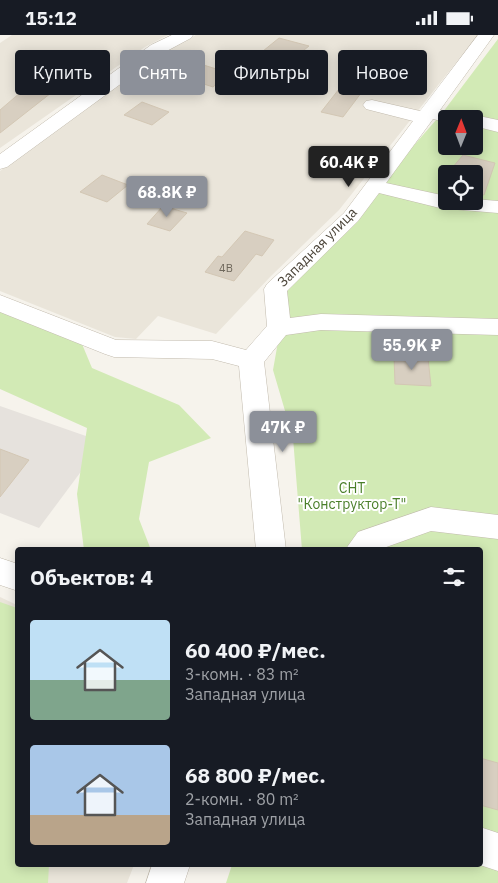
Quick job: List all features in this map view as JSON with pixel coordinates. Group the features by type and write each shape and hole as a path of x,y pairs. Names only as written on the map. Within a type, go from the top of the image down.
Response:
{"street":[{"path":"0,163 157,49 185,35"},
{"name":"Западная улица","path":"279,329 275,289 351,217 372,186 482,47"},
{"path":"372,105 438,117"},
{"path":"483,123 498,126"},
{"path":"372,186 440,202 498,207"},
{"path":"0,303 114,348 212,350 251,360"},
{"path":"271,547 251,360 279,329 321,323 498,327"},
{"path":"363,547 368,541 431,519 498,527"},
{"path":"0,571 15,578"},
{"path":"483,847 498,852"},
{"path":"165,883 169,867"}],"shaded area":[{"path":"12,35 168,35 141,50 120,50 120,64 110,71 110,50 15,50 15,95 76,95 0,148 0,43"},
{"path":"196,35 478,35 339,210 270,277 216,334 158,316 136,339 115,337 0,291 0,171 104,95 110,95 110,91 120,83 120,95 205,95 205,50 168,50"},
{"path":"0,406 103,442 39,528 0,513"},
{"path":"0,597 15,604 15,867 133,867 127,883 0,883"}],"green space":[{"name":"СНТ \"Конструктор-Т\"","path":"498,39 498,883 226,883 231,867 483,867 483,547 302,547 293,438 273,370 287,291 438,118 438,155 483,155 483,110 445,110"},
{"path":"0,311 82,344 92,368 179,405 211,438 149,462 139,519 150,547 84,547 77,494 87,428 0,389"},
{"path":"0,602 15,607 15,867 49,867 48,883 0,883"}],"building":[{"path":"279,38 309,46 304,50 264,50"},
{"path":"205,65 215,69 215,85 213,87 205,84"},
{"path":"338,90 338,95 360,95 343,117 321,112"},
{"path":"18,95 48,95 0,133 0,110"},
{"path":"142,102 169,112 152,125 124,115"},
{"path":"463,155 495,163 484,195 483,165 455,165"},
{"path":"102,175 128,185 107,202 80,192"},
{"path":"163,206 187,213 170,231 147,224"},
{"path":"245,231 274,240 262,256 256,254 234,281 205,272 218,256 222,257"},
{"path":"394,356 428,358 431,386 395,384"},
{"path":"0,449 29,460 0,497"},
{"path":"483,759 498,763 498,810 483,806"}]}
